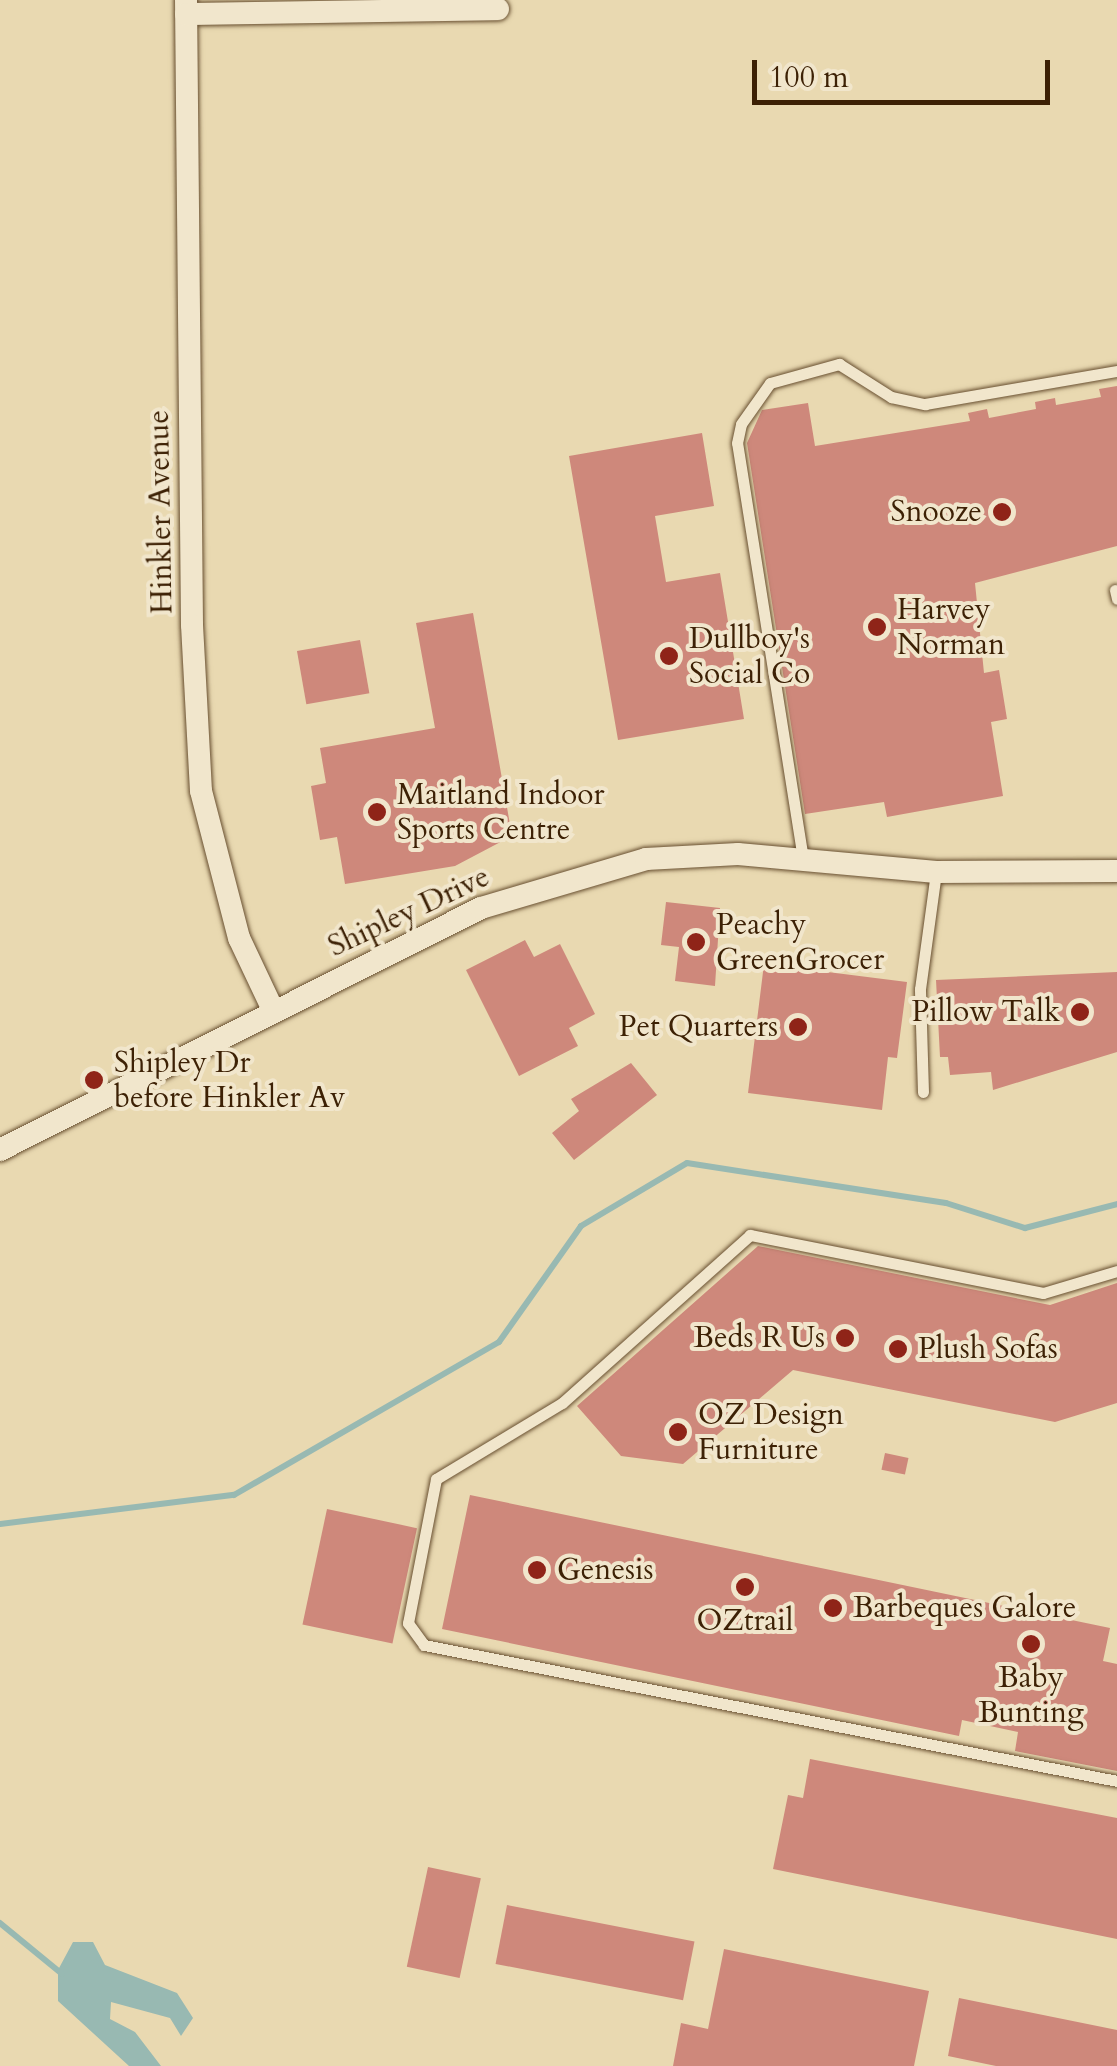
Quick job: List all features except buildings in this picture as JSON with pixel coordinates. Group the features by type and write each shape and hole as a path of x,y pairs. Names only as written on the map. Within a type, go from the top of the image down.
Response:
{"street":[{"path":"186,7 498,10"},
{"name":"Hinkler Avenue","path":"186,7 192,625 202,791 240,938 274,1010"},
{"name":"Shipley Drive","path":"0,1150 481,908 552,884 688,853 936,872 1117,871"}],"lane":[{"path":"804,859 737,443 742,424 770,383 839,364 891,397 925,404 1117,371"},
{"path":"923,1092 920,989 936,872"},
{"path":"1117,1271 1043,1292 750,1235 562,1402 436,1479 408,1623 424,1644 1117,1781"}],"water":[{"path":"73,1942 93,1942 105,1965 177,1993 193,2018 181,2036 170,2018 111,2002 110,2019 135,2032 161,2066 129,2066 58,2001 58,1970"}],"waterway":[{"path":"0,1524 234,1495 499,1342 581,1226 687,1163 946,1203 1025,1228 1117,1204"},
{"path":"0,1923 62,1974"}],"place":[{"name":"Snooze","path":"1002,512"},
{"name":"Harvey Norman","path":"877,627"},
{"name":"Dullboy's Social Co","path":"669,656"},
{"name":"Maitland Indoor Sports Centre","path":"377,812"},
{"name":"Peachy GreenGrocer","path":"696,942"},
{"name":"Pillow Talk","path":"1080,1012"},
{"name":"Pet Quarters","path":"798,1027"},
{"name":"Shipley Dr before Hinkler Av","path":"94,1080"},
{"name":"Beds R Us","path":"845,1338"},
{"name":"Plush Sofas","path":"898,1349"},
{"name":"OZ Design Furniture","path":"678,1432"},
{"name":"Genesis","path":"537,1570"},
{"name":"OZtrail","path":"745,1587"},
{"name":"Barbeques Galore","path":"833,1608"},
{"name":"Baby Bunting","path":"1031,1644"}]}
